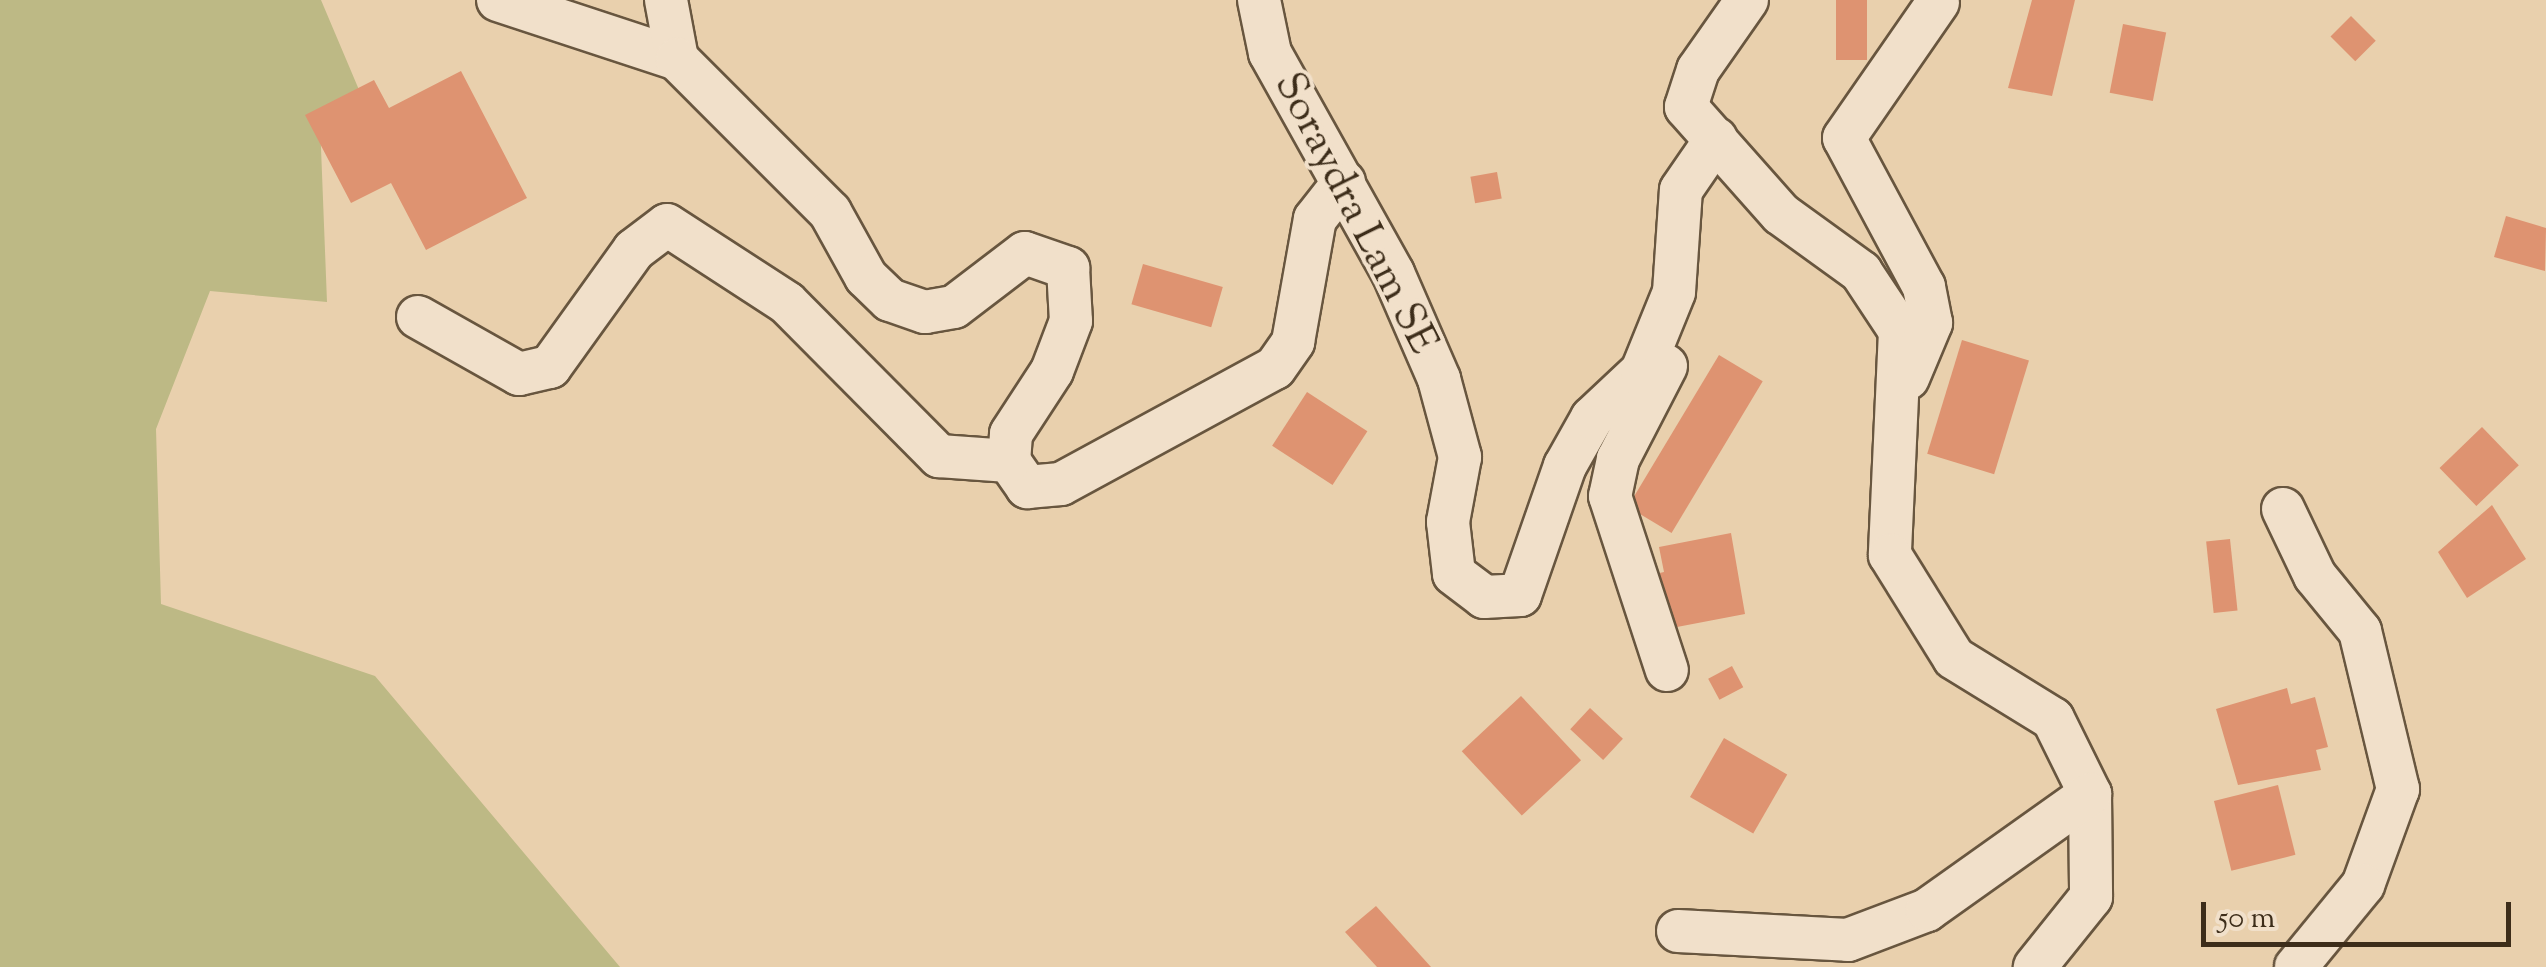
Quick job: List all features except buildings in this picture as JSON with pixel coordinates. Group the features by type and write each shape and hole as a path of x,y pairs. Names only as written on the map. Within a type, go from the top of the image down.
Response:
{"street":[{"path":"498,0 677,59 830,212 866,277 890,300 926,312 954,307 1024,254 1068,268 1071,321 1052,371 1011,434 1009,461 1026,487 1062,484 1274,368 1293,342 1315,219 1344,182"},
{"path":"666,0 677,59"},
{"name":"Soraydra Lam SE","path":"1259,0 1270,52 1344,182 1439,379 1460,457 1448,522 1454,574 1484,597 1520,595 1565,466 1592,418 1642,371 1674,292 1681,190 1716,140"},
{"path":"1747,0 1698,70 1686,108 1780,214 1862,272 1900,330 1902,386 1890,555 1954,658 2053,719 2090,794 2091,898 2035,967"},
{"path":"1902,386 1932,323 1924,288 1844,138 1938,2"},
{"path":"418,317 519,374 550,366 634,250 667,226 787,303 939,456 1009,461"},
{"path":"1667,670 1610,496 1618,459 1662,377 1677,328 1674,292"},
{"path":"2283,509 2315,576 2360,630 2398,789 2363,885 2296,967"},
{"path":"1678,931 1848,940 1926,910 2001,866 2090,794"}],"shaded area":[{"path":"0,0 321,0 376,130 320,122 327,302 210,291 156,429 161,604 375,676 620,967 0,967"}]}
